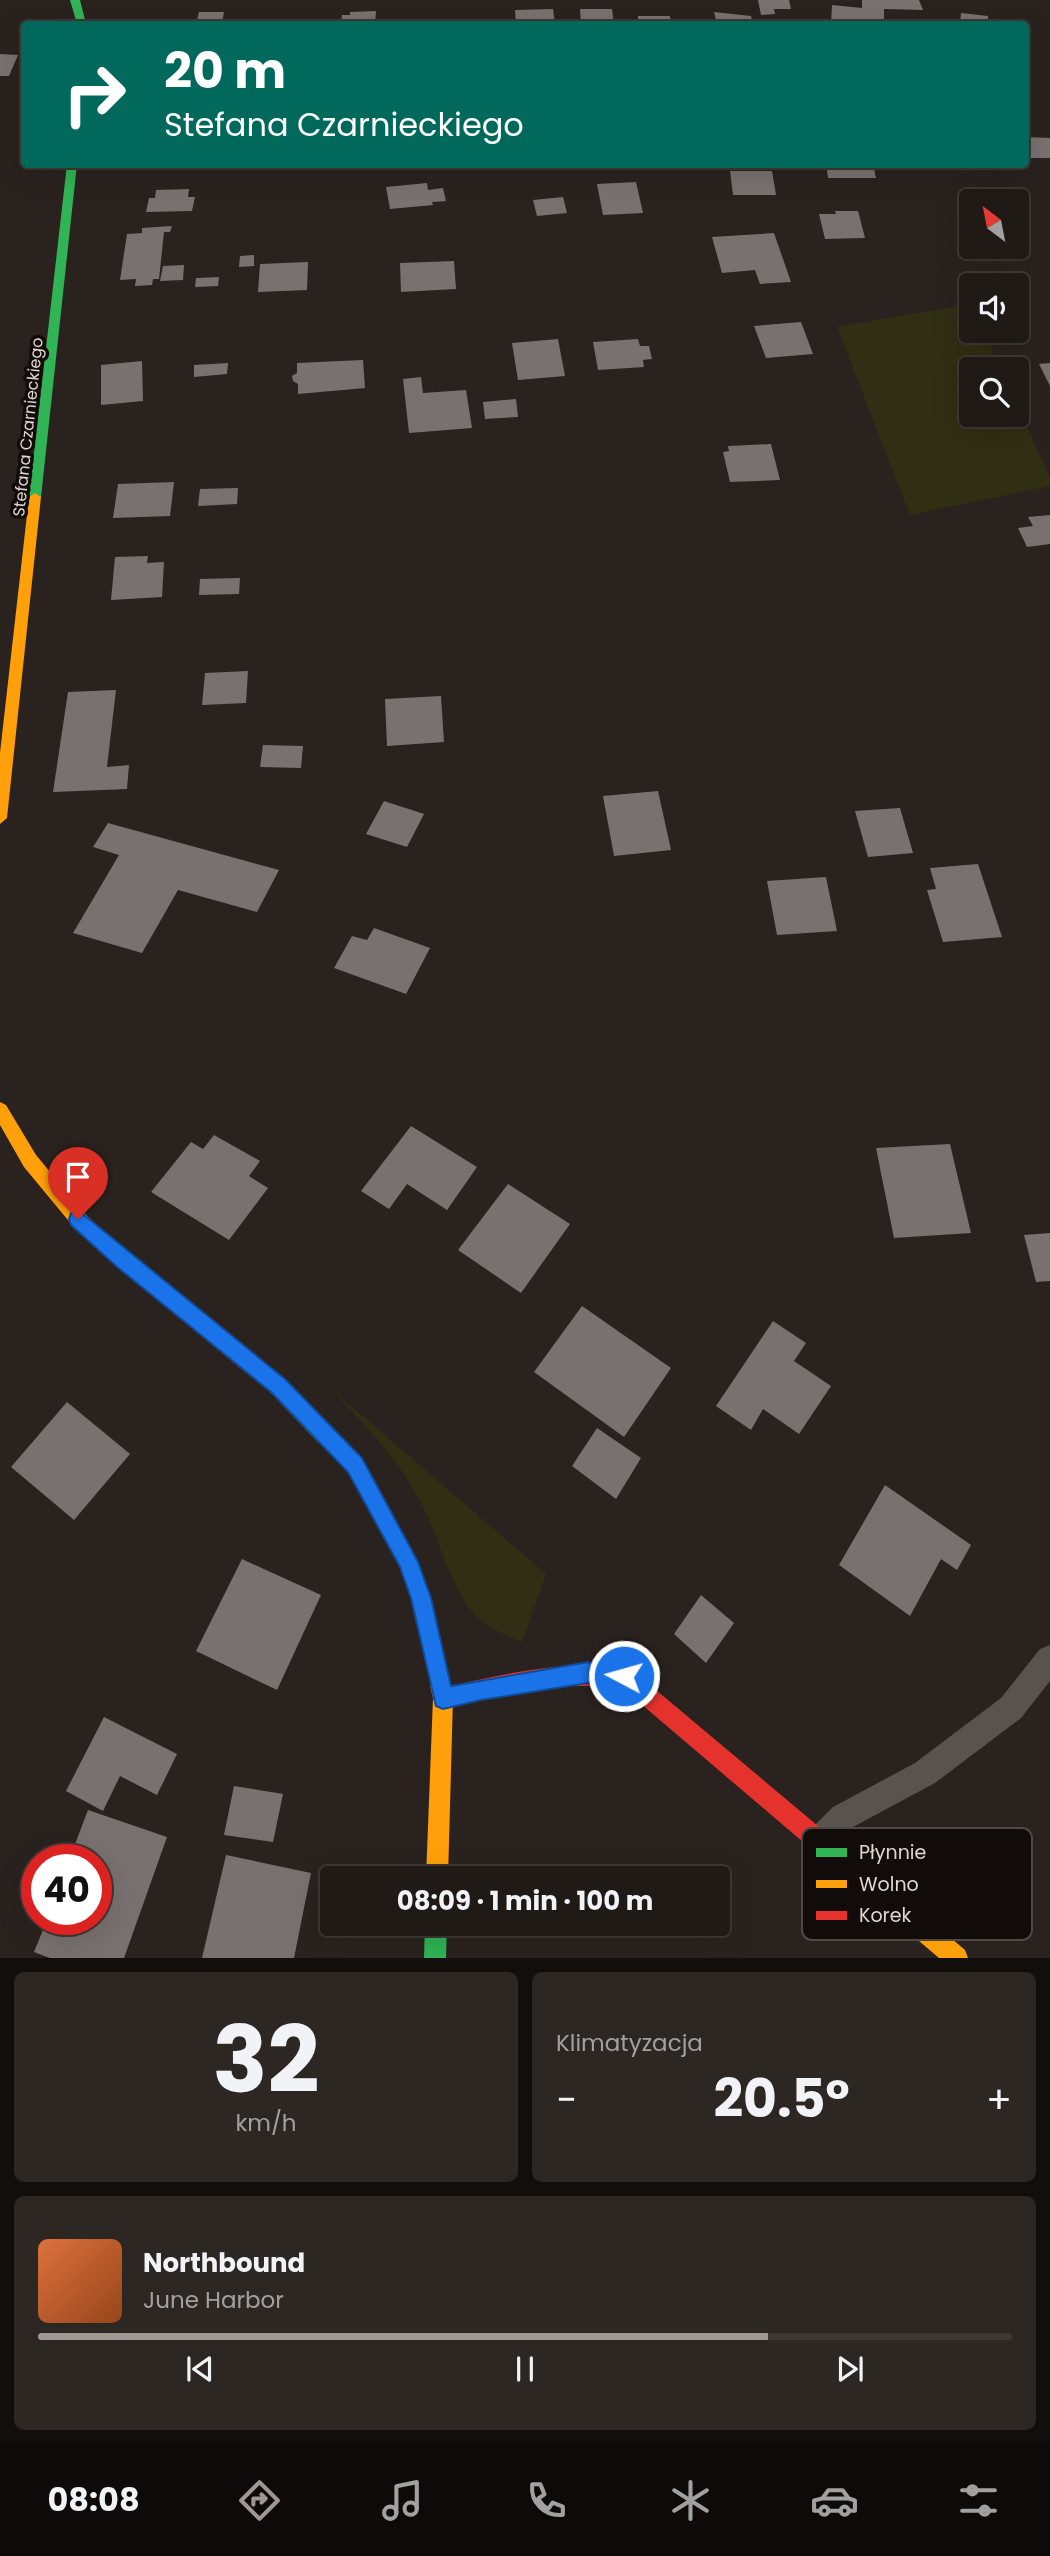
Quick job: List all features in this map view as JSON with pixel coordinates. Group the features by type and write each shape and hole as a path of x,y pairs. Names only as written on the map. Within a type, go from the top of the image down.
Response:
{"street":[{"path":"75,0 81,21"},
{"name":"Stefana Czarnieckiego","path":"0,818 72,168"},
{"path":"0,1110 30,1161 78,1219 122,1260 278,1386 355,1465 408,1562 417,1586 443,1698 438,1866"},
{"path":"443,1698 481,1689 588,1672 624,1676 707,1744 802,1829"},
{"path":"435,1958 436,1936"},
{"path":"935,1940 957,1958"}],"lane":[{"path":"832,1828 843,1817 925,1773 1011,1708 1050,1659"}],"shaded area":[{"path":"959,306 959,343 989,343 996,357 959,357 959,427 1027,427 1050,478 1050,486 910,515 837,327"},
{"path":"331,1389 546,1574 522,1642 497,1631 475,1615 451,1575 428,1517 412,1487 380,1443"}],"building":[{"path":"758,0 789,0 791,9 774,9 775,14 761,15"},
{"path":"862,0 919,0 923,10 884,9 884,21 831,21 832,5 862,8"},
{"path":"553,9 555,21 516,21 515,10"},
{"path":"580,9 612,9 614,21 581,21"},
{"path":"376,11 375,21 341,21 342,15 350,15 350,12"},
{"path":"199,12 224,12 222,21 197,21"},
{"path":"714,12 751,16 752,21 716,21"},
{"path":"961,13 988,16 988,21 960,21"},
{"path":"638,16 670,16 671,21 638,21"},
{"path":"0,54 18,55 9,76 0,76"},
{"path":"1029,137 1050,138 1050,158 1029,158"},
{"path":"827,168 874,168 876,178 828,178"},
{"path":"730,171 772,171 776,195 733,195"},
{"path":"636,182 643,213 603,215 597,184"},
{"path":"427,183 428,190 443,188 446,201 432,202 433,205 390,209 386,187"},
{"path":"189,189 188,197 195,197 192,211 146,212 149,198 155,198 156,190"},
{"path":"563,197 567,213 537,216 533,200"},
{"path":"835,211 858,211 865,238 825,239 819,214 836,214"},
{"path":"172,226 170,232 164,232 159,279 153,279 152,285 135,286 136,279 120,280 127,234 142,233 142,228"},
{"path":"774,233 791,282 760,284 755,270 722,273 712,237"},
{"path":"254,255 254,266 239,267 240,256"},
{"path":"454,261 456,289 401,292 400,263"},
{"path":"308,262 307,290 258,292 260,264"},
{"path":"184,265 183,280 160,281 163,266"},
{"path":"219,277 218,286 195,287 196,278"},
{"path":"801,322 813,354 766,358 754,326"},
{"path":"558,339 565,376 518,380 512,343"},
{"path":"638,339 640,346 649,346 652,359 643,360 644,367 598,370 593,342"},
{"path":"363,360 365,388 298,394 298,384 293,381 292,376 297,373 297,363"},
{"path":"142,361 143,401 101,405 101,365"},
{"path":"228,363 227,374 194,377 194,365"},
{"path":"1050,363 1050,386 1039,364"},
{"path":"421,377 423,393 466,390 472,428 409,433 403,379"},
{"path":"516,399 518,417 485,419 483,402"},
{"path":"771,444 780,480 730,482 723,452 729,451 728,446"},
{"path":"174,482 170,516 113,518 118,484"},
{"path":"238,488 237,504 198,506 200,489"},
{"path":"1050,515 1050,544 1027,547 1018,528 1033,526 1028,517"},
{"path":"148,556 147,563 164,562 162,597 111,600 115,557"},
{"path":"240,578 239,594 199,595 200,579"},
{"path":"248,671 246,703 202,705 205,673"},
{"path":"116,690 107,767 129,765 127,789 53,792 68,692"},
{"path":"441,696 444,742 387,746 385,699"},
{"path":"263,745 303,746 301,768 260,767"},
{"path":"658,791 671,850 614,856 603,796"},
{"path":"384,801 424,814 407,847 366,834"},
{"path":"900,808 913,853 868,857 855,811"},
{"path":"108,823 279,870 257,912 178,890 142,953 73,933 119,855 93,847"},
{"path":"978,864 1002,937 943,942 927,890 936,889 930,868"},
{"path":"826,877 837,931 777,935 767,881"},
{"path":"374,928 430,948 406,994 334,968 352,936 367,940"},
{"path":"411,1126 477,1167 447,1210 407,1184 389,1209 361,1191"},
{"path":"214,1135 260,1161 249,1176 268,1188 229,1240 151,1192 191,1142 203,1149"},
{"path":"950,1144 971,1233 894,1238 876,1148"},
{"path":"508,1184 570,1224 521,1293 458,1250"},
{"path":"1050,1233 1050,1281 1036,1282 1024,1235"},
{"path":"582,1306 671,1368 624,1437 534,1372"},
{"path":"773,1321 806,1343 794,1361 831,1386 799,1434 763,1409 751,1430 716,1406"},
{"path":"67,1402 130,1454 74,1520 11,1467"},
{"path":"597,1428 641,1458 616,1499 572,1466"},
{"path":"885,1485 971,1545 957,1570 941,1559 910,1616 839,1565"},
{"path":"242,1559 321,1595 277,1690 196,1651"},
{"path":"701,1595 734,1623 706,1663 674,1634"},
{"path":"104,1717 177,1754 157,1795 120,1776 103,1811 66,1791"},
{"path":"234,1786 283,1794 273,1842 224,1835"},
{"path":"88,1810 167,1837 124,1958 50,1958 34,1952 41,1935 112,1935 112,1844 75,1844"},
{"path":"226,1855 311,1873 294,1958 202,1958"}],"traffic: fast":[{"path":"75,0 81,21"},
{"path":"35,497 72,168"},
{"path":"318,1428 355,1465 408,1562 421,1598 440,1685"},
{"path":"435,1958 436,1936"}],"traffic: slow":[{"path":"0,818 35,497"},
{"path":"0,1110 30,1161 78,1219 122,1260 278,1386 318,1428"},
{"path":"437,1866 443,1698 440,1685"},
{"path":"936,1940 957,1958"}],"traffic: jam":[{"path":"443,1698 556,1676 624,1676 803,1828"}],"route":[{"path":"78,1219 122,1260 278,1386 355,1465 408,1562 421,1598 443,1698 481,1689 588,1672 624,1676"}]}
